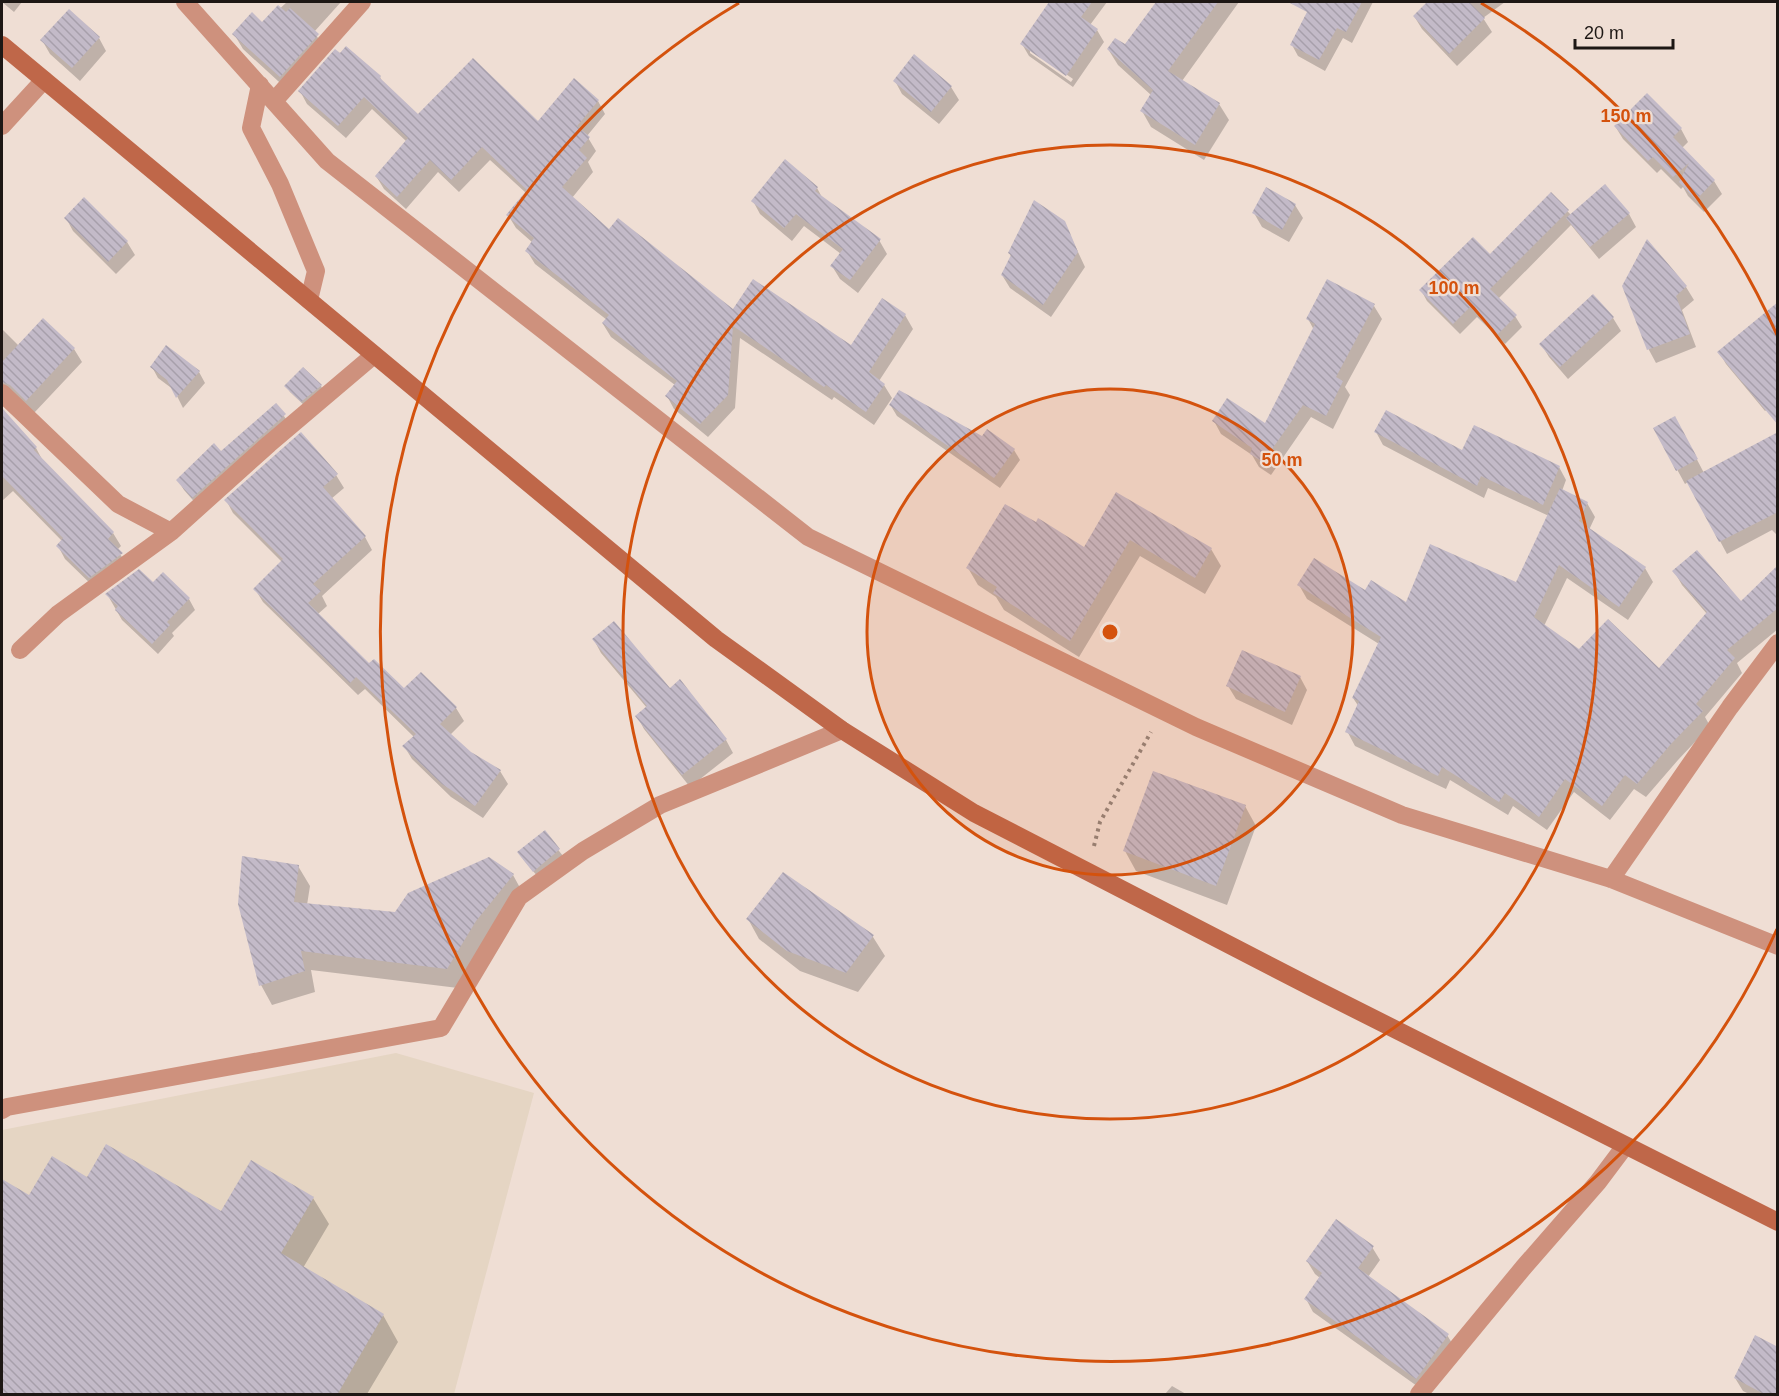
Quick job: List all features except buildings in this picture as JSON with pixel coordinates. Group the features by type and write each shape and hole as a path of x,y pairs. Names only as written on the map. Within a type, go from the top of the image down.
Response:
{"main road":[{"path":"2,45 716,639 842,730 974,813 1624,1146 1778,1222"}],"street":[{"path":"185,2 327,160 808,537 1163,711 1402,815 1611,879 1778,946"},
{"path":"274,101 362,2"},
{"path":"2,126 44,80"},
{"path":"260,86 251,128 280,184 316,271 309,300"},
{"path":"20,650 58,614 171,532 268,444 374,355"},
{"path":"2,393 118,504 171,532"},
{"path":"1611,879 1730,707 1778,643"},
{"path":"2,1110 7,1107 199,1070 441,1028 519,897 583,851 660,805 842,730"},
{"path":"1419,1395 1523,1268 1598,1182 1624,1146"}],"path":[{"path":"1088,872 1100,822 1163,711"}],"shaded area":[{"path":"396,1053 534,1093 454,1394 2,1394 2,1130"}]}
